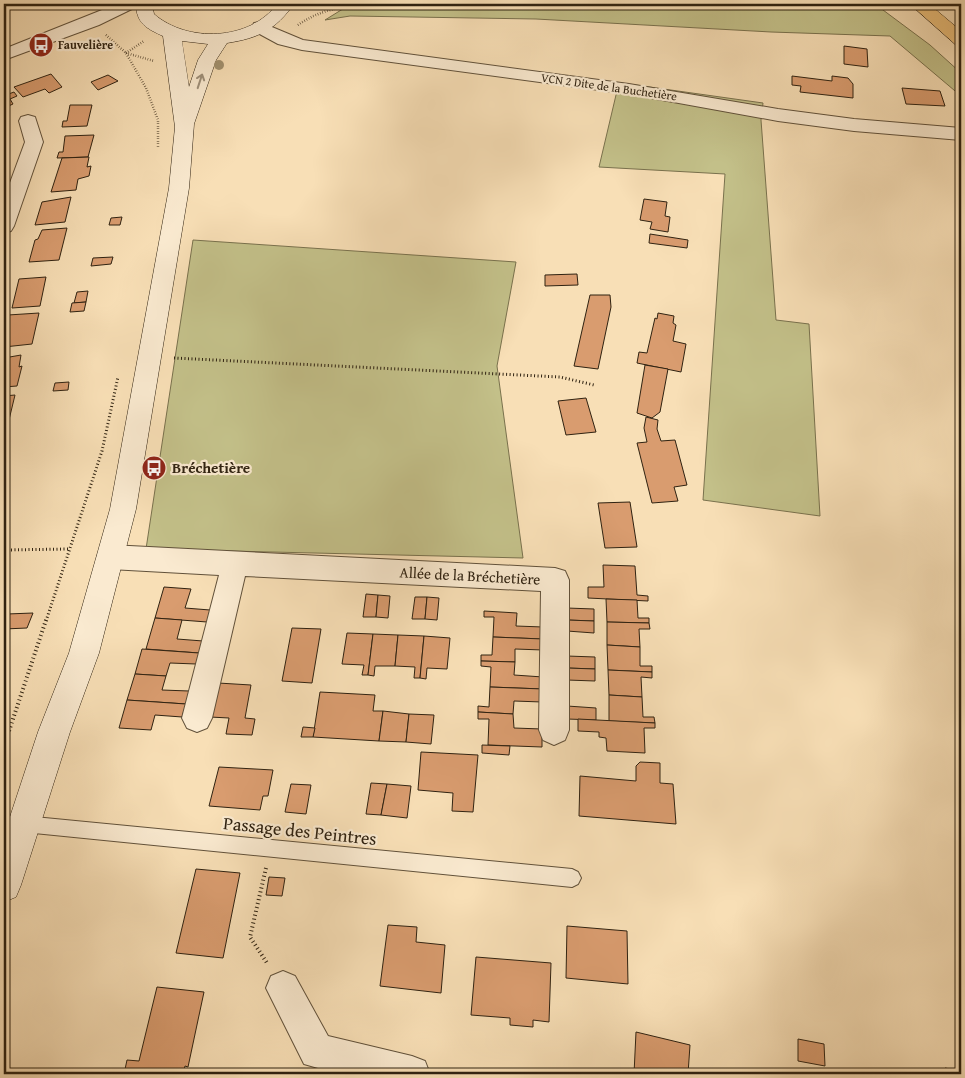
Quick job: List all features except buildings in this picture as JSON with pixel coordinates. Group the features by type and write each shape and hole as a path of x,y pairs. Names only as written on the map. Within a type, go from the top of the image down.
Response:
{"highway":[{"path":"919,4 961,40"},
{"path":"942,4 961,20"}],"main road":[{"path":"145,10 151,24 172,35 195,39 221,38 260,27 279,14 288,5"},
{"path":"172,35 185,127"},
{"path":"4,885 54,732 84,653 123,509 179,188 185,127 207,60 221,38"}],"street":[{"path":"4,54 93,22 130,4"},
{"path":"93,22 145,10"},
{"name":"VCN 2 Dite de la Buchetière","path":"260,27 284,40 302,45 629,89 835,123 961,134"},
{"path":"4,226 34,142 28,121"},
{"path":"4,230 6,241 4,247"},
{"name":"Allée de la Bréchetière","path":"110,557 555,580 554,730"},
{"path":"197,718 235,564"},
{"path":"283,988 317,1051 412,1074"}],"lane":[{"name":"Passage des Peintres","path":"24,824 572,878"}],"path":[{"path":"126,53 146,88 158,120 157,156"},
{"path":"150,357 560,377 594,385"},
{"path":"4,746 102,451 118,377"},
{"path":"4,550 69,549"},
{"path":"270,848 250,937 283,988"}],"shaded area":[{"path":"446,4 875,4 930,45 961,73 961,96 890,36 771,32 536,19 350,16 325,20 346,7"},
{"path":"621,83 763,103 761,120 776,320 809,324 820,516 703,500 725,174 599,167 616,95"},
{"path":"193,240 516,262 497,366 523,558 146,549"}],"place":[{"name":"Fauvelière","path":"41,45"},
{"name":"Bréchetière","path":"154,468"}]}
